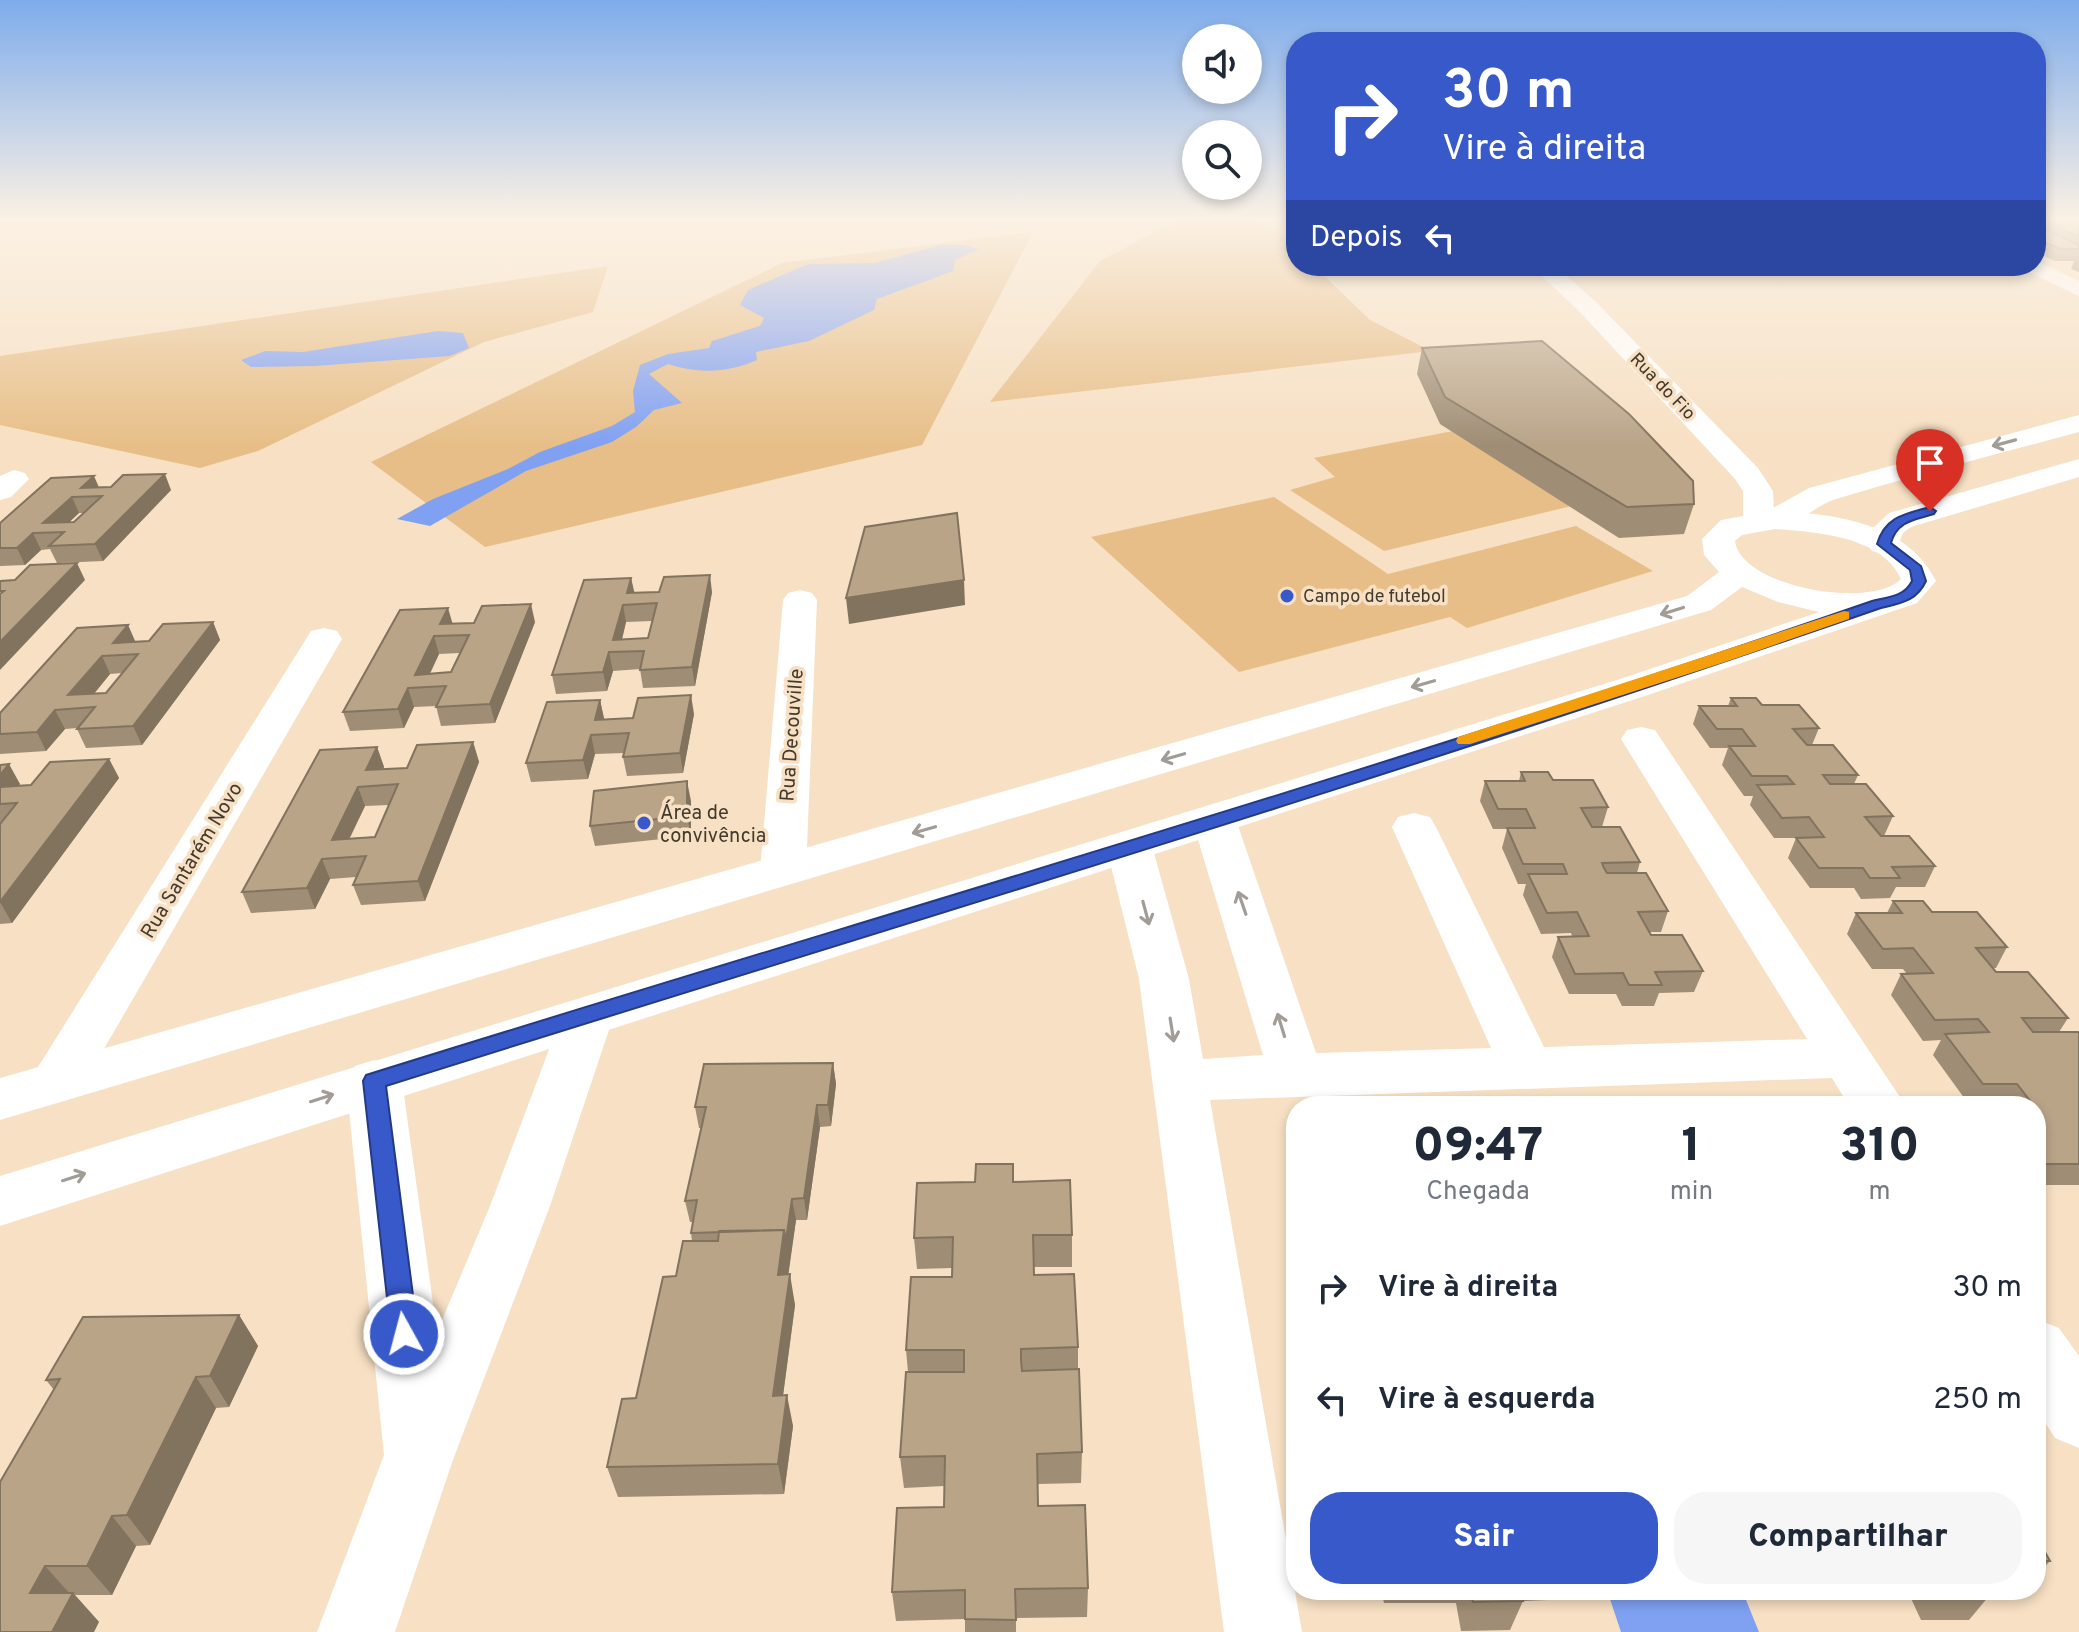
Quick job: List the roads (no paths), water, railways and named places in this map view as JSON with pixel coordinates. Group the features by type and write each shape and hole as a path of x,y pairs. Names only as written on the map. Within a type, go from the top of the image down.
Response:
{"street":[{"name":"Rua do Fio","path":"1573,293 1747,474 1758,491 1767,520"},
{"path":"1877,604 1819,601 1775,590 1739,573 1721,556 1718,539 1732,527 1767,520 1820,494 2079,423"},
{"path":"1884,544 1888,529 1900,520 2079,468"},
{"path":"0,1201 1691,669 1877,604 1900,599 1914,591 1919,581 1916,569 1884,544 1831,526 1767,520"},
{"path":"0,1099 1699,603 1739,573"},
{"name":"Rua Decouville","path":"783,871 800,600"},
{"name":"Rua Santarém Novo","path":"57,1082 324,639"},
{"path":"1641,739 1872,1096"},
{"path":"1214,820 1296,1074"},
{"path":"1414,827 1526,1066"},
{"path":"1129,846 1164,979 1263,1632"},
{"path":"356,1632 419,1457 520,1206 588,1015"},
{"path":"1179,1081 1526,1066 1847,1058"},
{"path":"374,1081 419,1457"},
{"path":"2046,1364 2079,1415"}],"water":[{"path":"746,293 893,293 877,299 874,310 809,341 756,352 757,360 735,368 713,371 668,364 649,374 682,403 654,410 636,427 612,442 526,471 430,526 397,519 433,499 508,469 540,452 612,426 635,412 633,391 640,365 668,354 709,348 712,341 760,326 764,318 740,305"},
{"path":"438,331 463,333 469,348 450,356 315,366 251,367 241,360 265,351 303,352"},
{"path":"1610,1600 1746,1600 1759,1632 1621,1632"}],"place":[{"name":"Campo de futebol","path":"1287,596"},
{"name":"Área de convivência","path":"644,823"}]}
